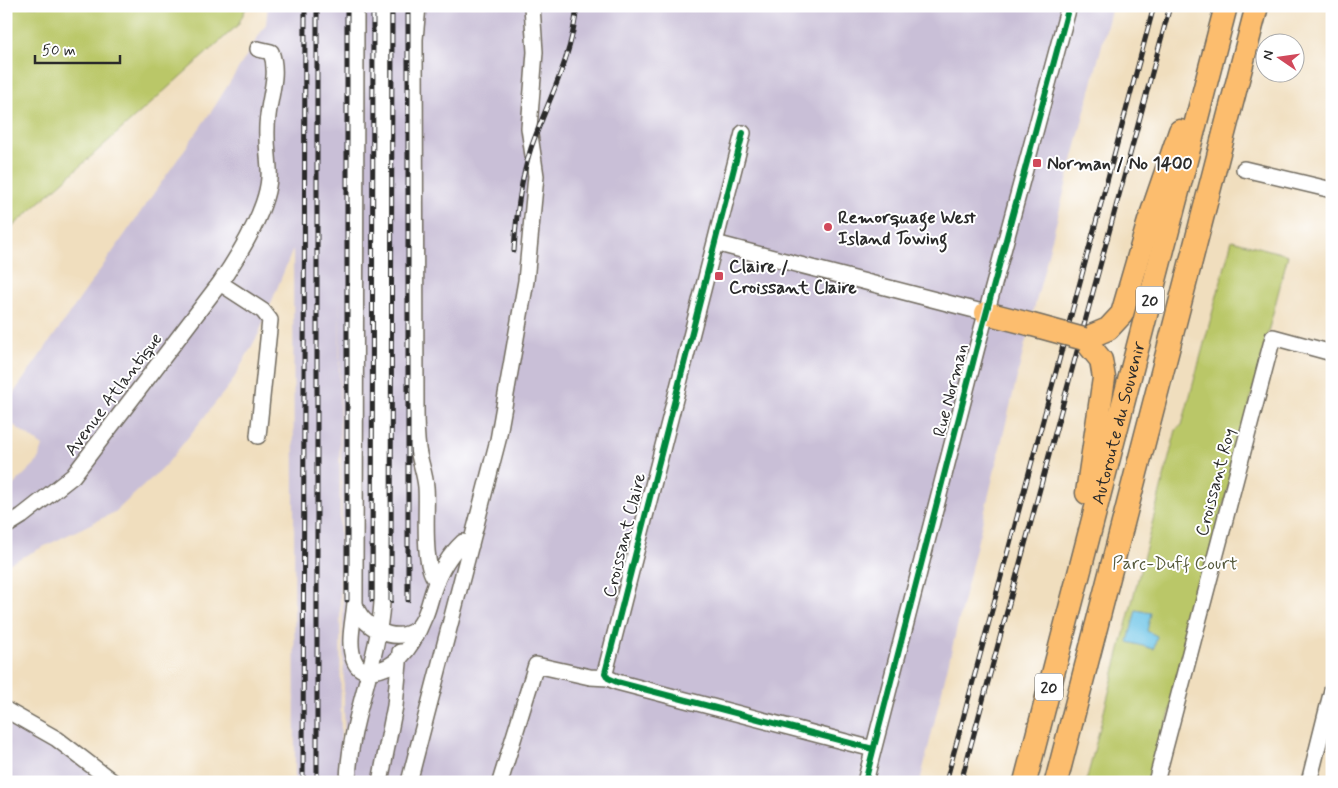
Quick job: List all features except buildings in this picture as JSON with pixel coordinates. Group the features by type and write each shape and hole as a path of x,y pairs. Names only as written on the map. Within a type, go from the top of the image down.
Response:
{"highway":[{"path":"1088,340 1114,325 1126,306 1149,220 1225,6"},
{"name":"Autoroute du Souvenir","path":"1024,782 1225,6"},
{"name":"Autoroute du Souvenir","path":"1056,782 1257,6"},
{"path":"986,313 1088,340 1101,360 1104,378 1073,593"}],"street":[{"path":"356,6 355,602 352,641 353,658 358,667 368,672 388,666 400,657 417,635 437,581 457,548 464,542 471,544"},
{"path":"348,782 353,732 379,631 382,603 382,6"},
{"path":"418,6 415,39 416,407 418,448 426,490 429,558 432,575 437,581"},
{"path":"409,782 428,701 451,626 498,440 517,338 532,232 536,176 529,128 534,52 532,6"},
{"name":"Rue Norman","path":"864,782 986,313 1069,6"},
{"name":"Avenue Atlantique","path":"6,526 22,516 73,476 220,283 246,242 267,188 270,170 267,119 275,64 271,52 258,49"},
{"name":"Croissant Claire","path":"608,678 605,673 606,663 743,133"},
{"path":"1244,169 1332,190"},
{"path":"715,243 986,313"},
{"path":"220,283 263,311 271,324 258,436"},
{"name":"Croissant Roy","path":"1156,782 1273,337 1332,353"},
{"path":"355,602 363,619 379,631 400,636 414,631 424,618"},
{"path":"380,782 394,712 400,657 400,636"},
{"path":"500,782 536,665 590,677 608,678 873,749"},
{"path":"1309,782 1332,690"},
{"path":"6,710 57,739 113,782"}],"shaded area":[{"path":"268,6 1112,6 1024,348 920,782 345,782 339,289 341,782 295,782 293,249 259,333 232,382 166,465 115,512 6,565 6,492 38,461 43,446 6,420 6,404 215,106 266,24"},
{"path":"6,710 105,782 6,782"}],"green space":[{"path":"6,6 247,6 238,25 11,228 6,226"},
{"name":"Parc-Duff Court","path":"1232,240 1288,255 1152,782 1086,782 1176,430 1182,425"}],"water":[{"path":"1136,610 1151,613 1147,631 1157,636 1154,649 1128,642"}],"railway":[{"path":"303,782 305,6"},
{"path":"317,6 317,782"},
{"path":"347,6 347,600"},
{"path":"372,600 373,6"},
{"path":"391,601 392,6"},
{"path":"408,6 408,600"},
{"path":"514,251 519,199 527,161 565,62 577,6"},
{"path":"946,782 1154,6"},
{"path":"961,782 1170,6"}],"cycle path":[{"path":"865,782 976,351 1069,6"},
{"path":"743,133 605,673 608,678 617,682 873,749"}],"place":[{"name":"Norman / No 1400","path":"1037,163"},
{"name":"Remorquage West Island Towing","path":"828,227"},
{"name":"Claire / Croissant Claire","path":"719,276"}]}
